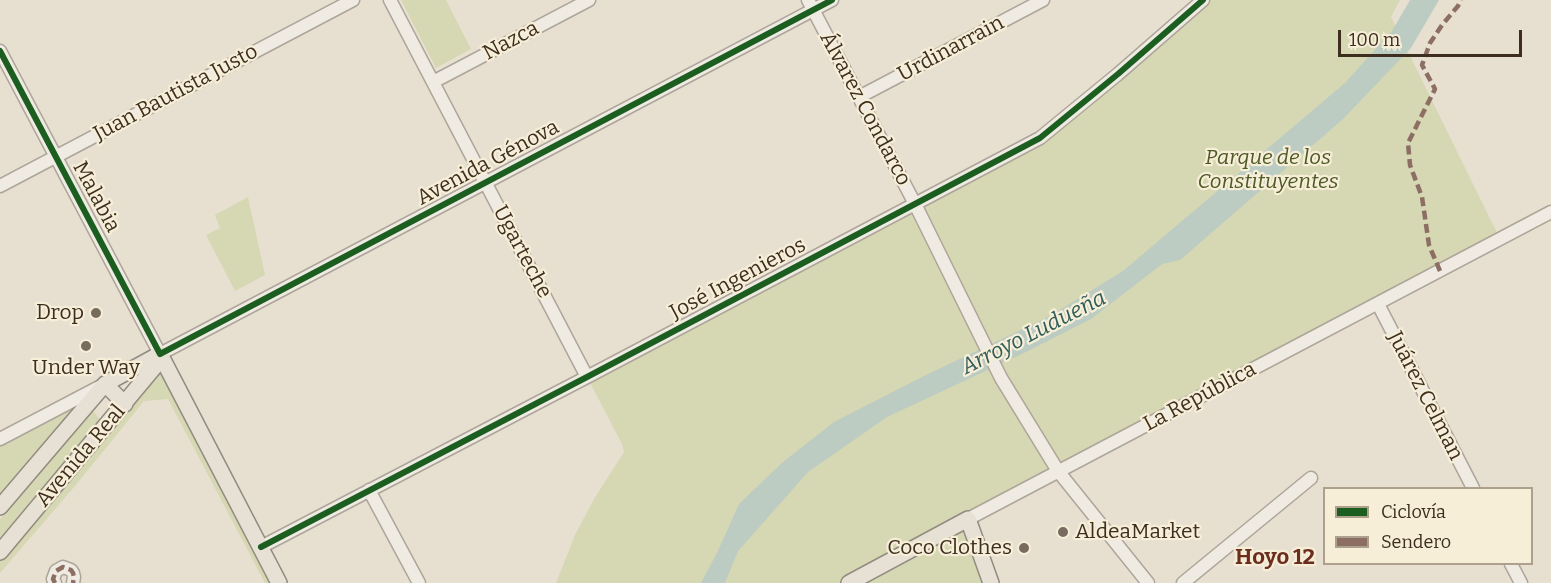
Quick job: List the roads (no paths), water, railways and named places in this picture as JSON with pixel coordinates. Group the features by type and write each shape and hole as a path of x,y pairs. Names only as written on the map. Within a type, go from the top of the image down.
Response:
{"main road":[{"name":"Avenida Génova","path":"105,384 161,356"},
{"name":"Avenida Real","path":"0,552 125,404 161,356"},
{"name":"Malabia","path":"161,356 279,583"},
{"name":"Avenida Real","path":"0,507 105,384"},
{"path":"105,384 125,404"},
{"path":"969,519 991,583"},
{"name":"La República","path":"849,583 969,519"}],"street":[{"name":"Juan Bautista Justo","path":"0,186 353,0"},
{"name":"Ugarteche","path":"390,0 587,377"},
{"name":"Nazca","path":"433,82 589,0"},
{"name":"Avenida Génova","path":"161,356 486,183 810,5 832,0"},
{"name":"Urdinarrain","path":"859,97 1043,0"},
{"name":"José Ingenieros","path":"261,547 1040,138 1203,0"},
{"name":"Álvarez Condarco","path":"810,5 915,204 1001,378 1058,471 1148,583"},
{"name":"Malabia","path":"0,51 161,356"},
{"name":"La República","path":"969,519 1550,214"},
{"name":"Juárez Celman","path":"1378,304 1472,487"},
{"name":"Avenida Génova","path":"0,439 105,384"},
{"path":"1183,583 1311,478"},
{"path":"369,490 419,583"},
{"path":"1512,565 1521,583"},
{"path":"55,583 56,571 63,567 73,573 73,583"}],"water":[{"name":"Arroyo Ludueña","path":"1410,0 1439,0 1411,48 1343,119 1180,260 1162,264 1091,319 887,417 808,472 738,551 725,583 701,583 739,504 783,462 834,422 1050,316 1123,271 1345,83 1392,31"}],"place":[{"name":"Drop","path":"96,313"},
{"name":"Under Way","path":"86,346"},
{"name":"AldeaMarket","path":"1063,532"},
{"name":"Coco Clothes","path":"1024,548"}],"district":[{"name":"Hoyo 12","path":"1275,558"}],"park label":[{"name":"Parque de los Constituyentes","path":"1268,170"}]}
